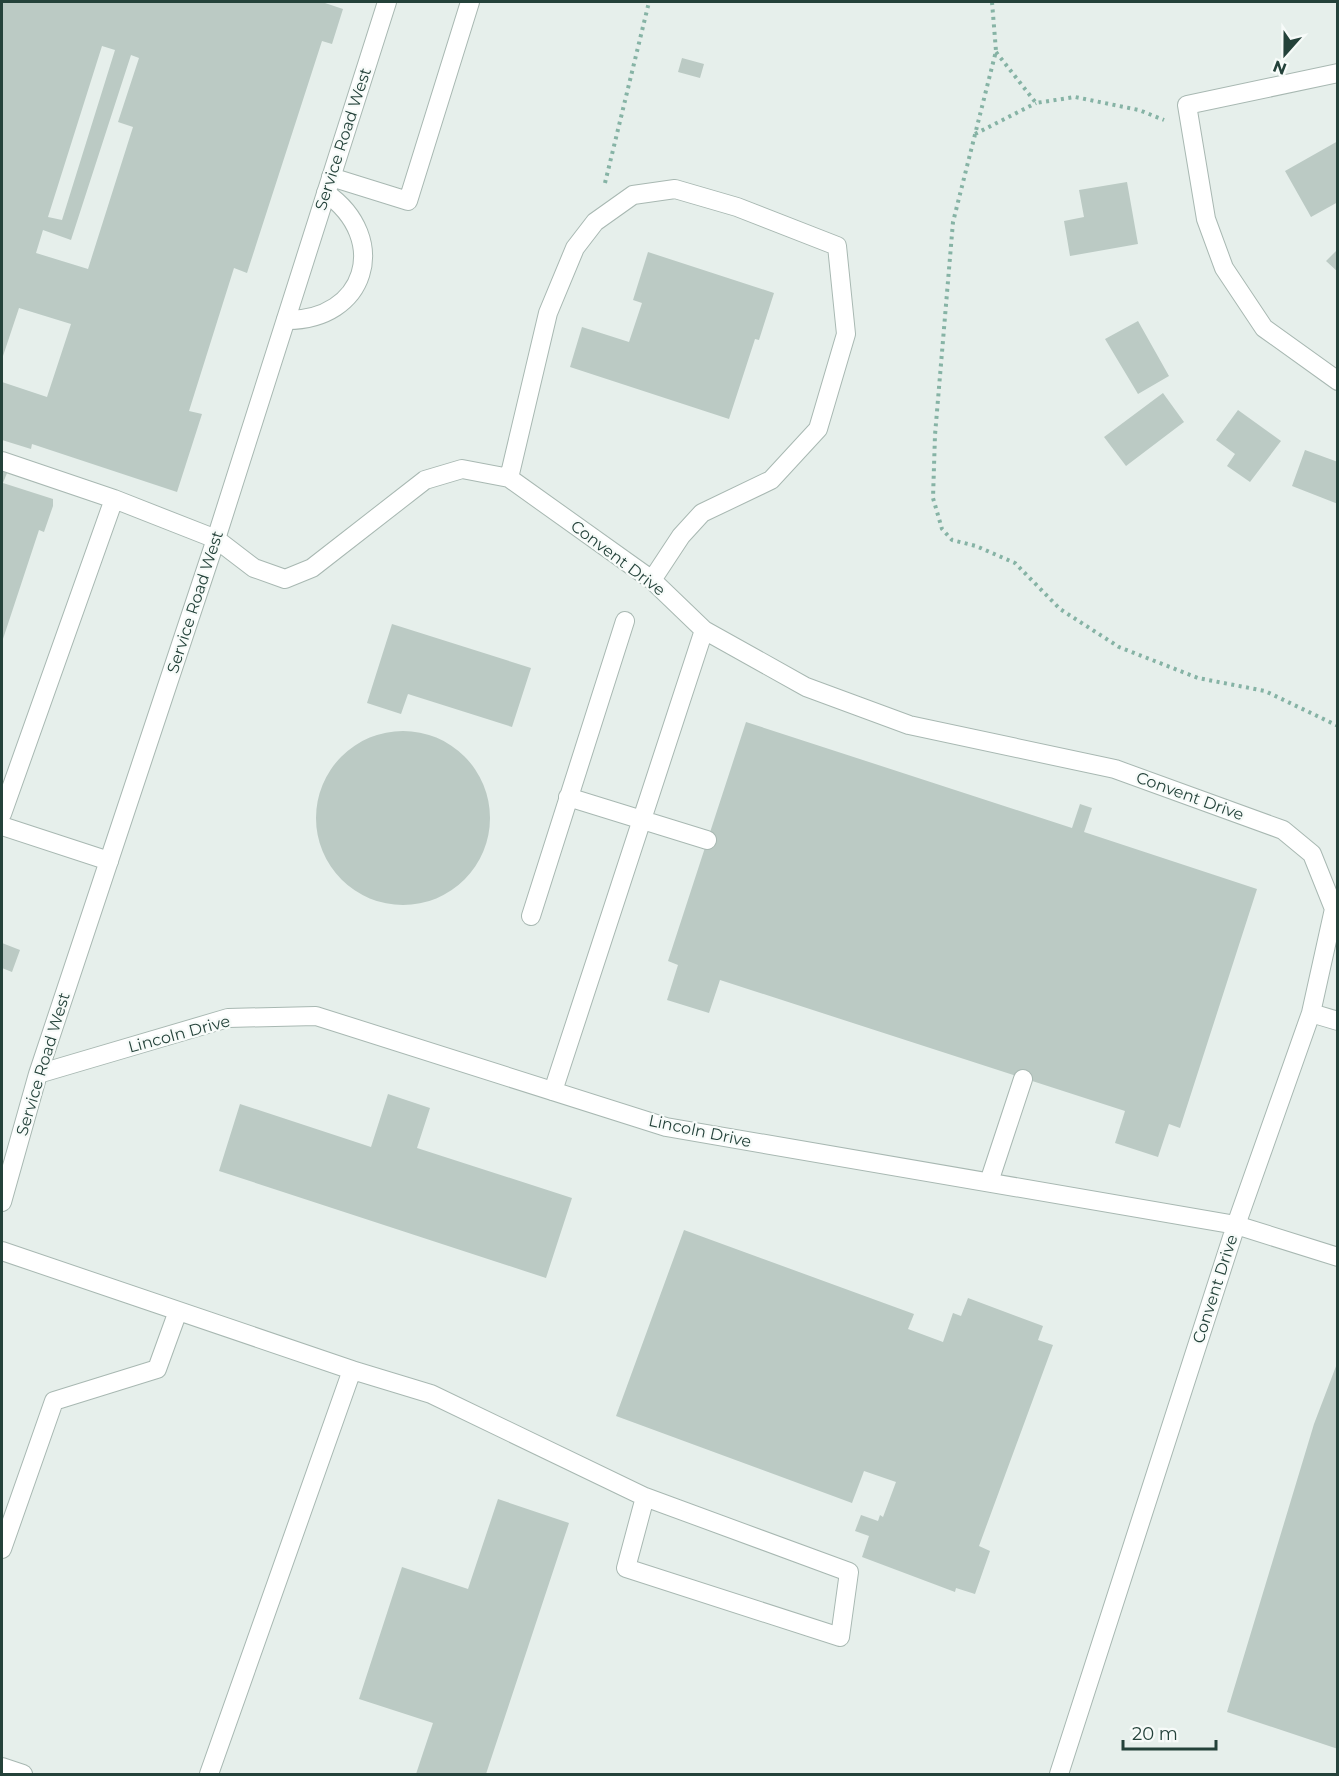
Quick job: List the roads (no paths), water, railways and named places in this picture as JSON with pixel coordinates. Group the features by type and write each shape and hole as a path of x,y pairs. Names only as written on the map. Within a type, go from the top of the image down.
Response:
{"street":[{"name":"Service Road West","path":"2,1202 38,1074 216,539 387,2"},
{"path":"329,185 408,201 470,2"},
{"path":"1338,73 1187,105 1206,219 1224,268 1264,327 1338,381"},
{"path":"286,320 307,320 327,314 344,301 357,284 363,264 363,243 356,223 329,185"},
{"path":"510,478 548,313 575,248 595,222 633,195 675,189 737,207 837,246 846,334 818,429 771,480 702,513 681,536 652,580"},
{"name":"Convent Drive","path":"2,461 114,499 216,539 254,568 285,579 312,568 425,480 462,470 510,478 652,580 704,630 806,687 909,725 1115,769 1283,830 1312,854 1334,909 1311,1012 1236,1225 1059,1774"},
{"path":"2,814 114,499"},
{"path":"531,916 625,621"},
{"path":"554,1090 704,630"},
{"path":"568,797 707,840"},
{"path":"2,826 109,861"},
{"path":"1311,1012 1338,1021"},
{"name":"Lincoln Drive","path":"38,1074 228,1018 316,1016 666,1127 1236,1225 1338,1257"},
{"path":"989,1182 1023,1079"},
{"path":"2,1251 352,1370 431,1394 645,1497 849,1572 840,1637 626,1568 645,1497"},
{"path":"2,1549 54,1401 158,1369 178,1311"},
{"path":"209,1774 352,1370"},
{"path":"2,1767 23,1774"}]}
